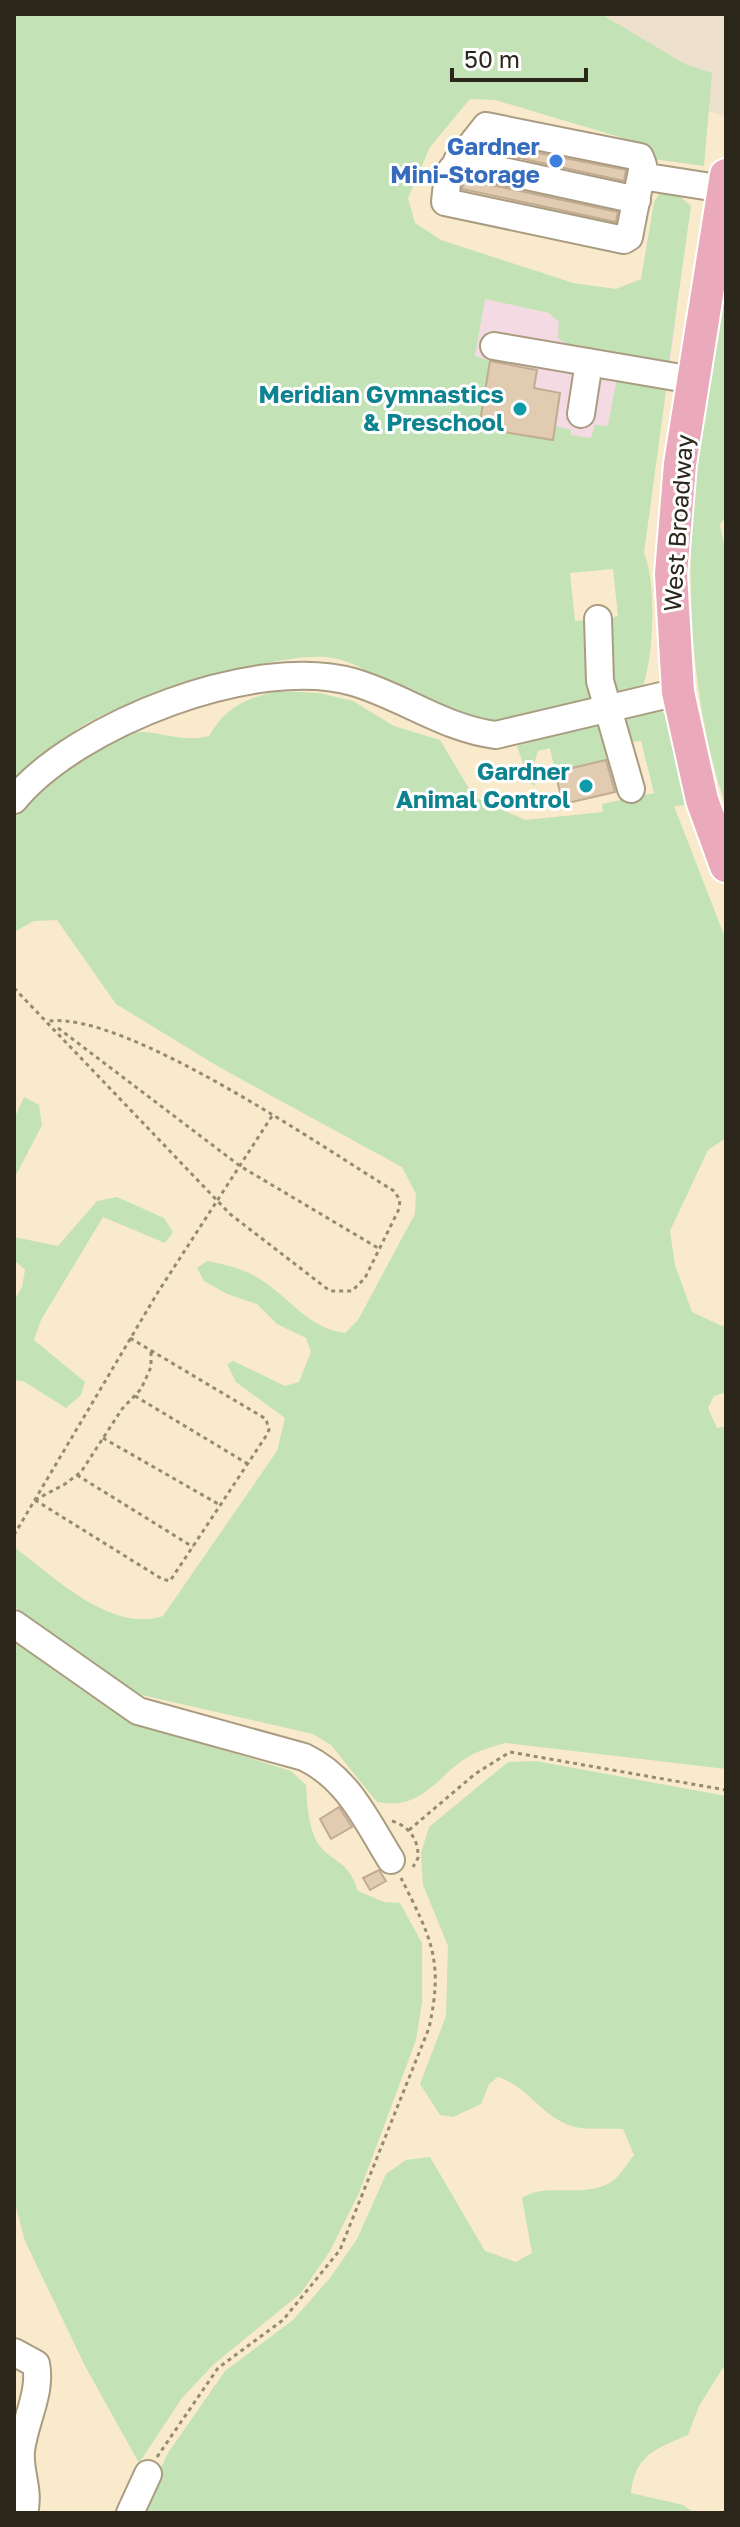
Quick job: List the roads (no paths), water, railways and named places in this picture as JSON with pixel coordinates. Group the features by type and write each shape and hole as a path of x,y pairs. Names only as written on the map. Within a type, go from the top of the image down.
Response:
{"main road":[{"name":"West Broadway","path":"725,182 680,464 671,574 678,692 702,800 726,866"}],"lane":[{"path":"491,126 637,155 643,161 629,237 624,240 448,204 442,200 446,178 457,161 479,130 491,126"},
{"path":"457,161 639,188 725,182"},
{"path":"494,346 693,380"},
{"path":"581,414 589,362"},
{"path":"598,619 598,667 631,789"},
{"path":"14,800 50,766 102,733 139,715 253,679 327,676 355,683 475,733 496,735 678,692"},
{"path":"14,1624 138,1711 304,1757 326,1769 345,1786 391,1860"},
{"path":"14,2352 36,2364 38,2379 21,2448 27,2495 24,2513"},
{"path":"130,2513 148,2474"}],"place":[{"name":"Gardner Mini-Storage","path":"556,161"},
{"name":"Meridian Gymnastics & Preschool","path":"520,409"},
{"name":"Gardner Animal Control","path":"586,786"}]}
